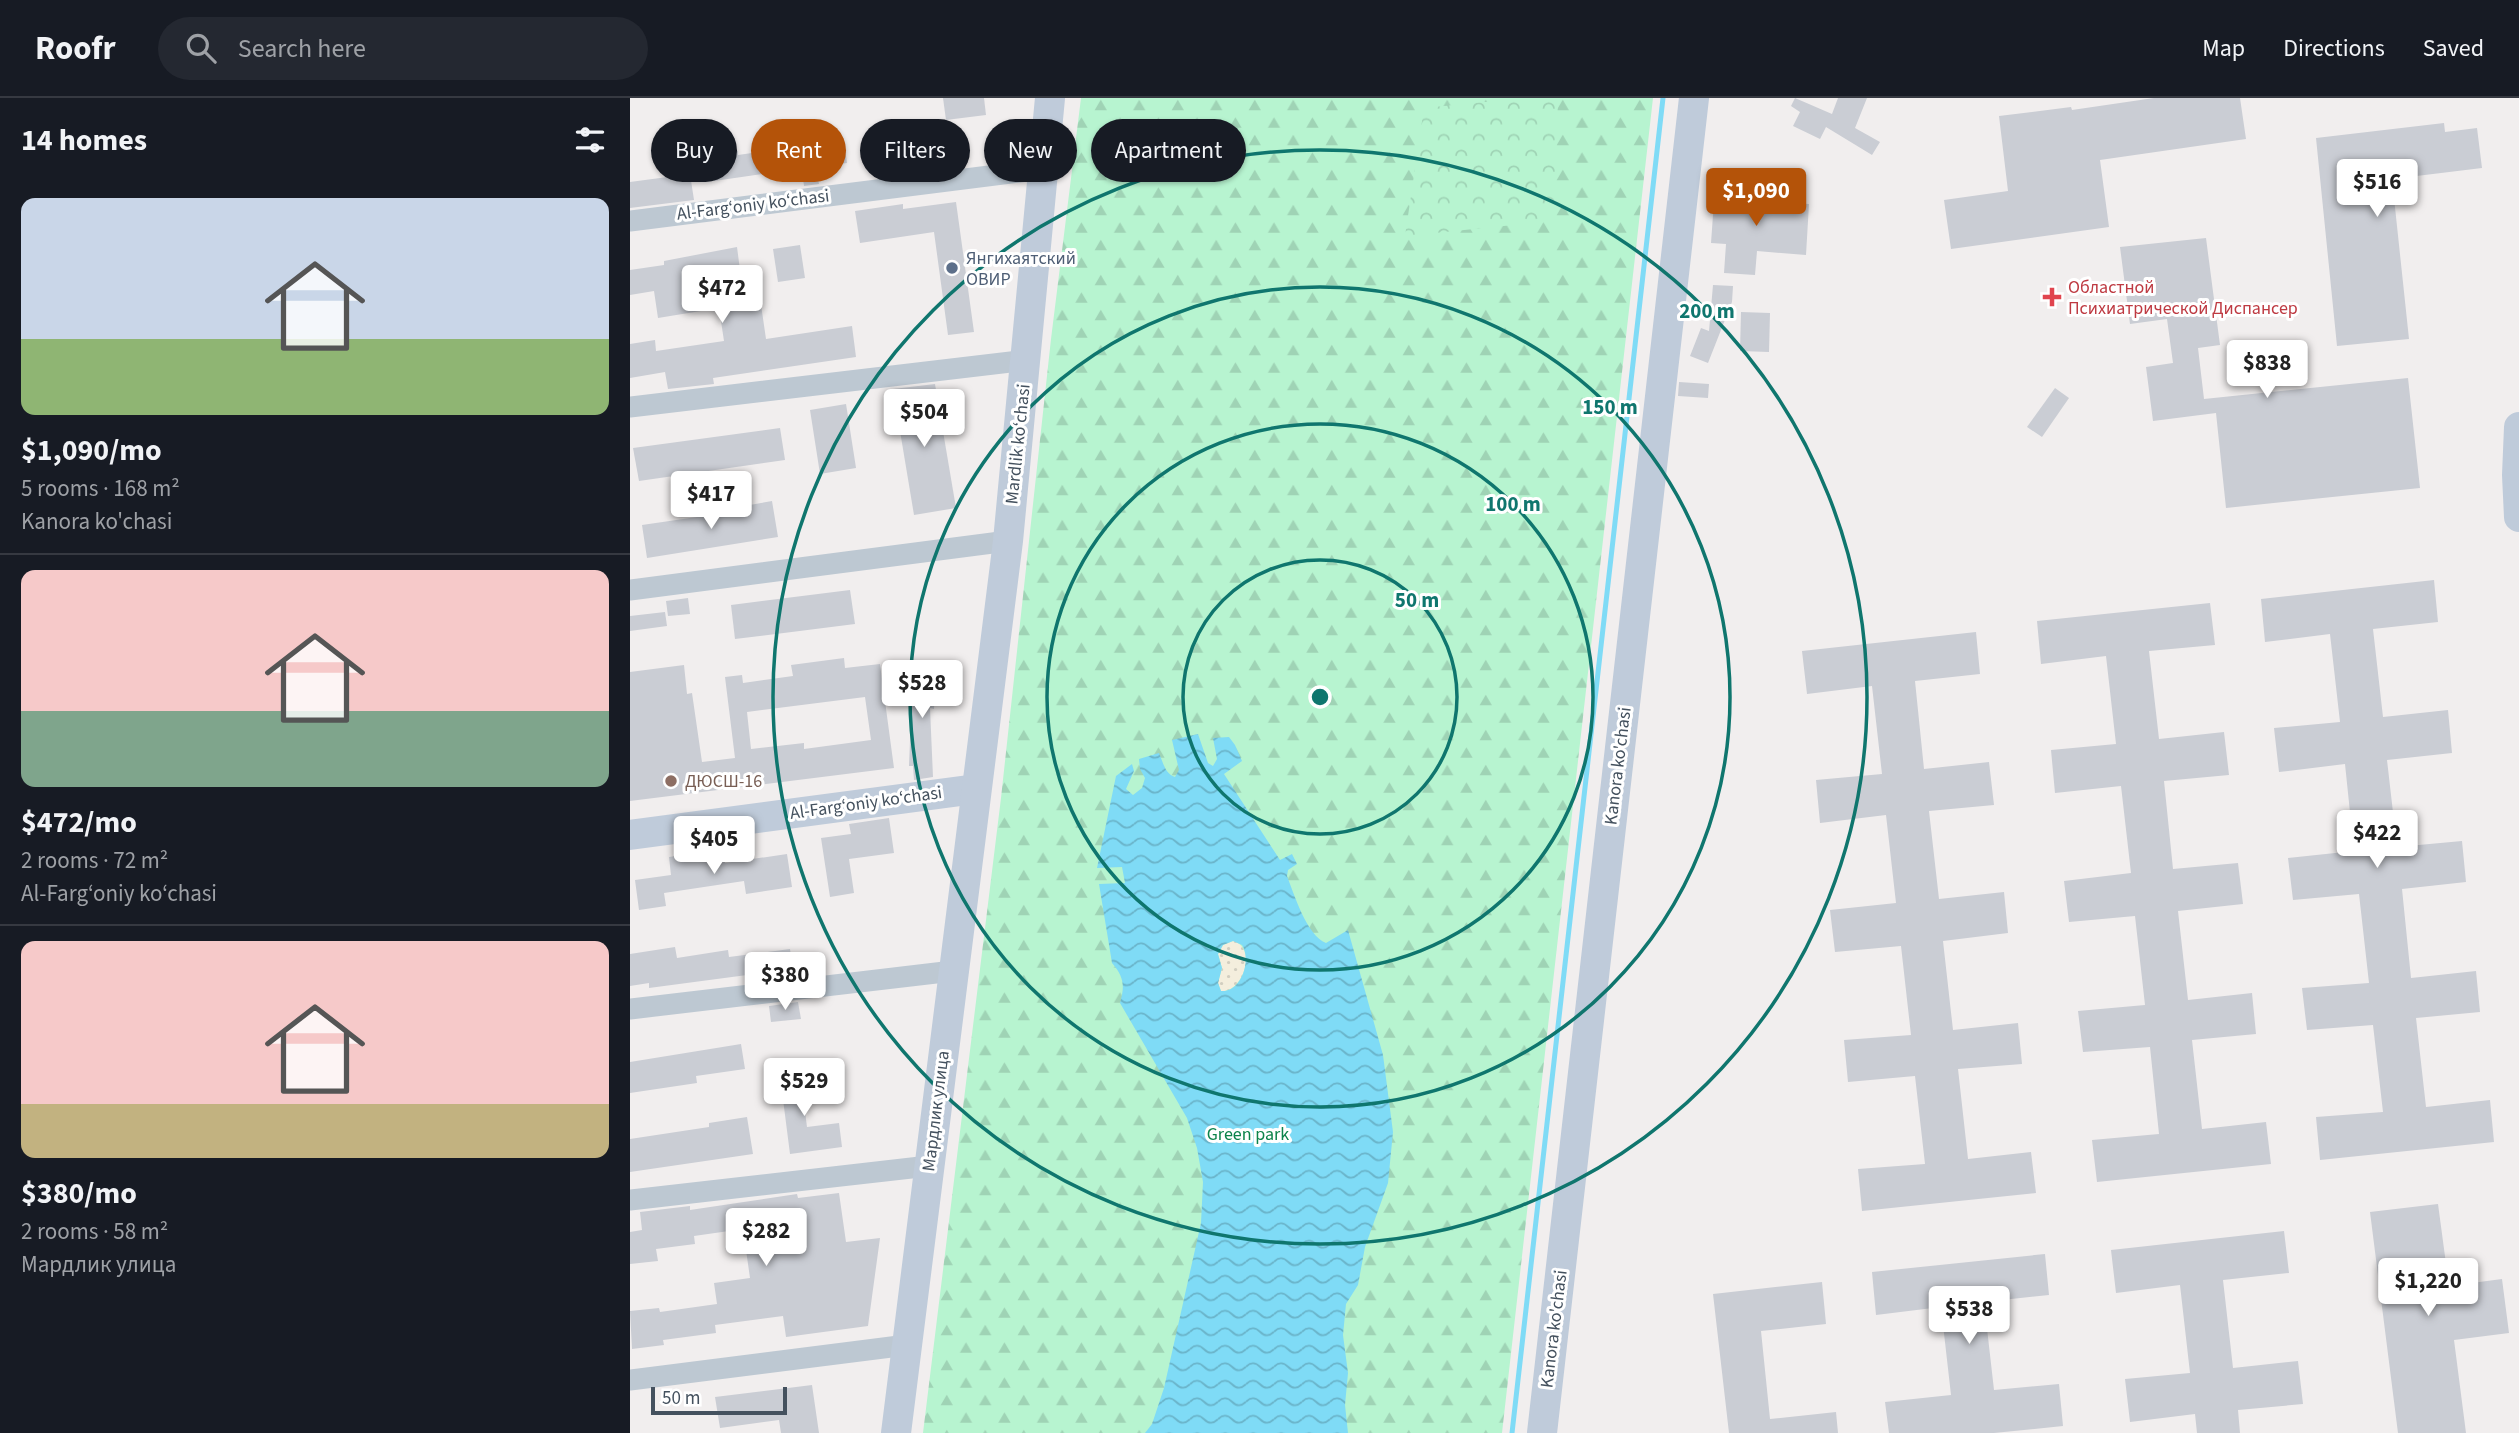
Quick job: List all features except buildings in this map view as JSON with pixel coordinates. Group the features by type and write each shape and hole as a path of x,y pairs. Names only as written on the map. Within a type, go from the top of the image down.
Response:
{"street":[{"name":"Mardlik ko‘chasi","path":"1048,119 1050,98"},
{"name":"Kanora ko'chasi","path":"1542,1433 1694,98"},
{"name":"Al-Farg‘oniy ko‘chasi","path":"630,220 984,176"},
{"name":"Mardlik ko‘chasi","path":"976,789 1008,541 1043,182"},
{"path":"630,407 1027,360"},
{"path":"2519,427 2519,517"},
{"path":"630,590 1008,541"},
{"name":"Al-Farg‘oniy ko‘chasi","path":"630,835 976,789"},
{"name":"Мардлик улица","path":"896,1433 976,789"},
{"path":"630,1009 953,971"},
{"path":"630,1200 929,1166"},
{"path":"630,1380 906,1345"}],"green space":[{"name":"Green park","path":"1081,98 1653,98 1502,1433 923,1433 1001,798 1051,339 1071,182 1077,182 1077,130"},
{"path":"1525,98 1558,98 1554,221 1405,236 1424,108"}],"sand":[{"path":"1233,941 1241,945 1245,952 1245,969 1236,985 1221,991 1218,983 1222,968 1218,954 1223,945"}],"water":[{"path":"1198,734 1208,763 1213,766 1217,759 1213,738 1229,737 1235,745 1242,761 1224,774 1280,860 1292,854 1297,864 1288,870 1287,876 1302,914 1313,932 1326,943 1348,930 1383,1055 1393,1132 1388,1183 1365,1247 1358,1285 1346,1304 1343,1335 1348,1373 1345,1405 1348,1433 1145,1433 1152,1424 1164,1388 1201,1223 1203,1182 1197,1148 1187,1118 1120,1003 1122,982 1112,963 1099,884 1125,883 1122,867 1097,868 1116,776 1132,764 1134,771 1126,789 1133,795 1142,788 1145,778 1139,759 1159,753 1167,770 1175,777 1179,770 1172,740","holes":["1233,941 1242,945 1246,959 1243,974 1234,987 1221,991 1218,983 1222,968 1218,954 1223,945"]}],"waterway":[{"path":"1512,1433 1663,98"}],"place":[{"name":"Янгихаятский ОВИР","path":"952,268"},
{"name":"Областной Психиатрической Диспансер","path":"2052,297"},
{"name":"ДЮСШ-16","path":"671,781"}]}
